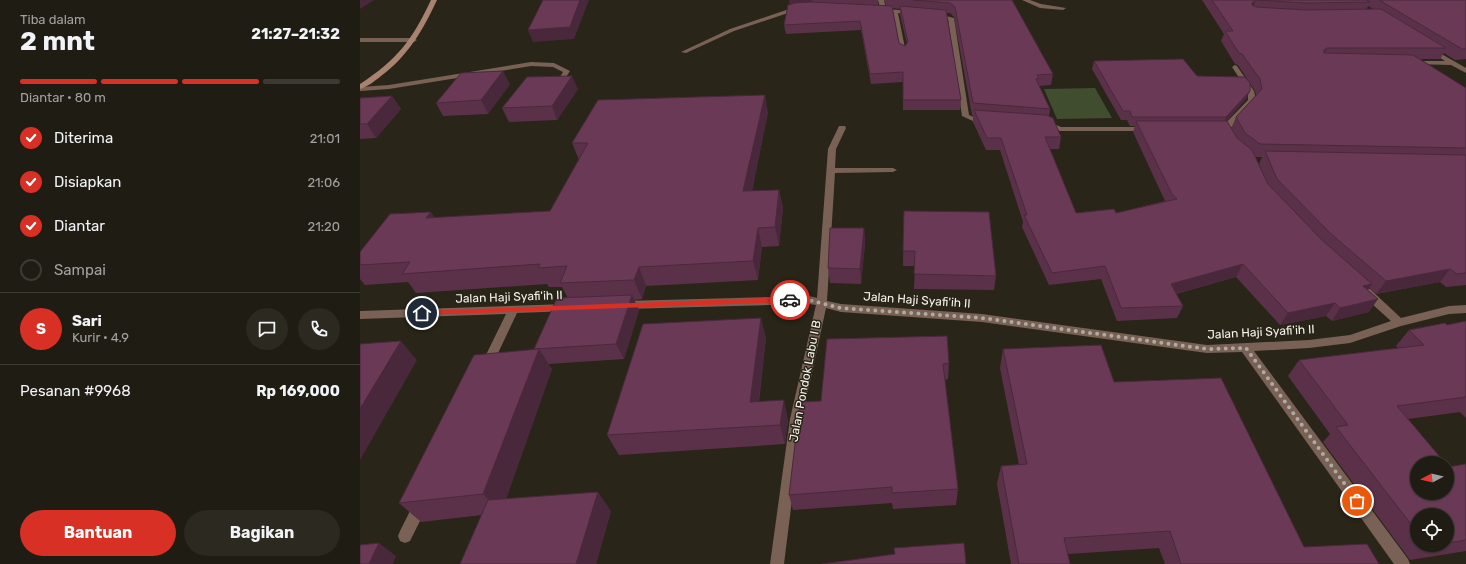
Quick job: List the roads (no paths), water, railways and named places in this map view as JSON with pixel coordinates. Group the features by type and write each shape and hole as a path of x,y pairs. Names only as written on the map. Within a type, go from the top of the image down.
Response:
{"street":[{"path":"360,88 386,71 402,56 414,40 434,0"},
{"path":"881,0 883,10"},
{"path":"1025,0 1040,6 1062,8"},
{"path":"684,52 732,30 795,8 806,7"},
{"path":"875,10 920,13 951,18 966,116 975,120 991,120"},
{"path":"895,11 904,52"},
{"path":"360,40 414,40"},
{"path":"1427,47 1466,71"},
{"path":"1407,63 1452,63"},
{"path":"360,88 389,87 531,64 554,65 567,70 558,85"},
{"path":"1224,131 1233,118 1247,107 1252,100 1251,91 1235,67"},
{"path":"1037,123 1045,123 1060,129 1154,129"},
{"name":"Jalan Pondok Labu I B","path":"777,564 796,420 822,302 832,148 842,128"},
{"path":"831,171 893,170"},
{"path":"1359,286 1399,322"},
{"name":"Jalan Haji Syafi'ih II","path":"617,306 799,299 822,302 840,308 982,318 1207,349 1246,348 1350,339 1399,322 1449,310 1466,309"},
{"name":"Jalan Haji Syafi'ih II","path":"360,315 577,307"},
{"path":"484,373 514,309"},
{"path":"1246,348 1403,564"},
{"path":"405,536 426,494"}]}
